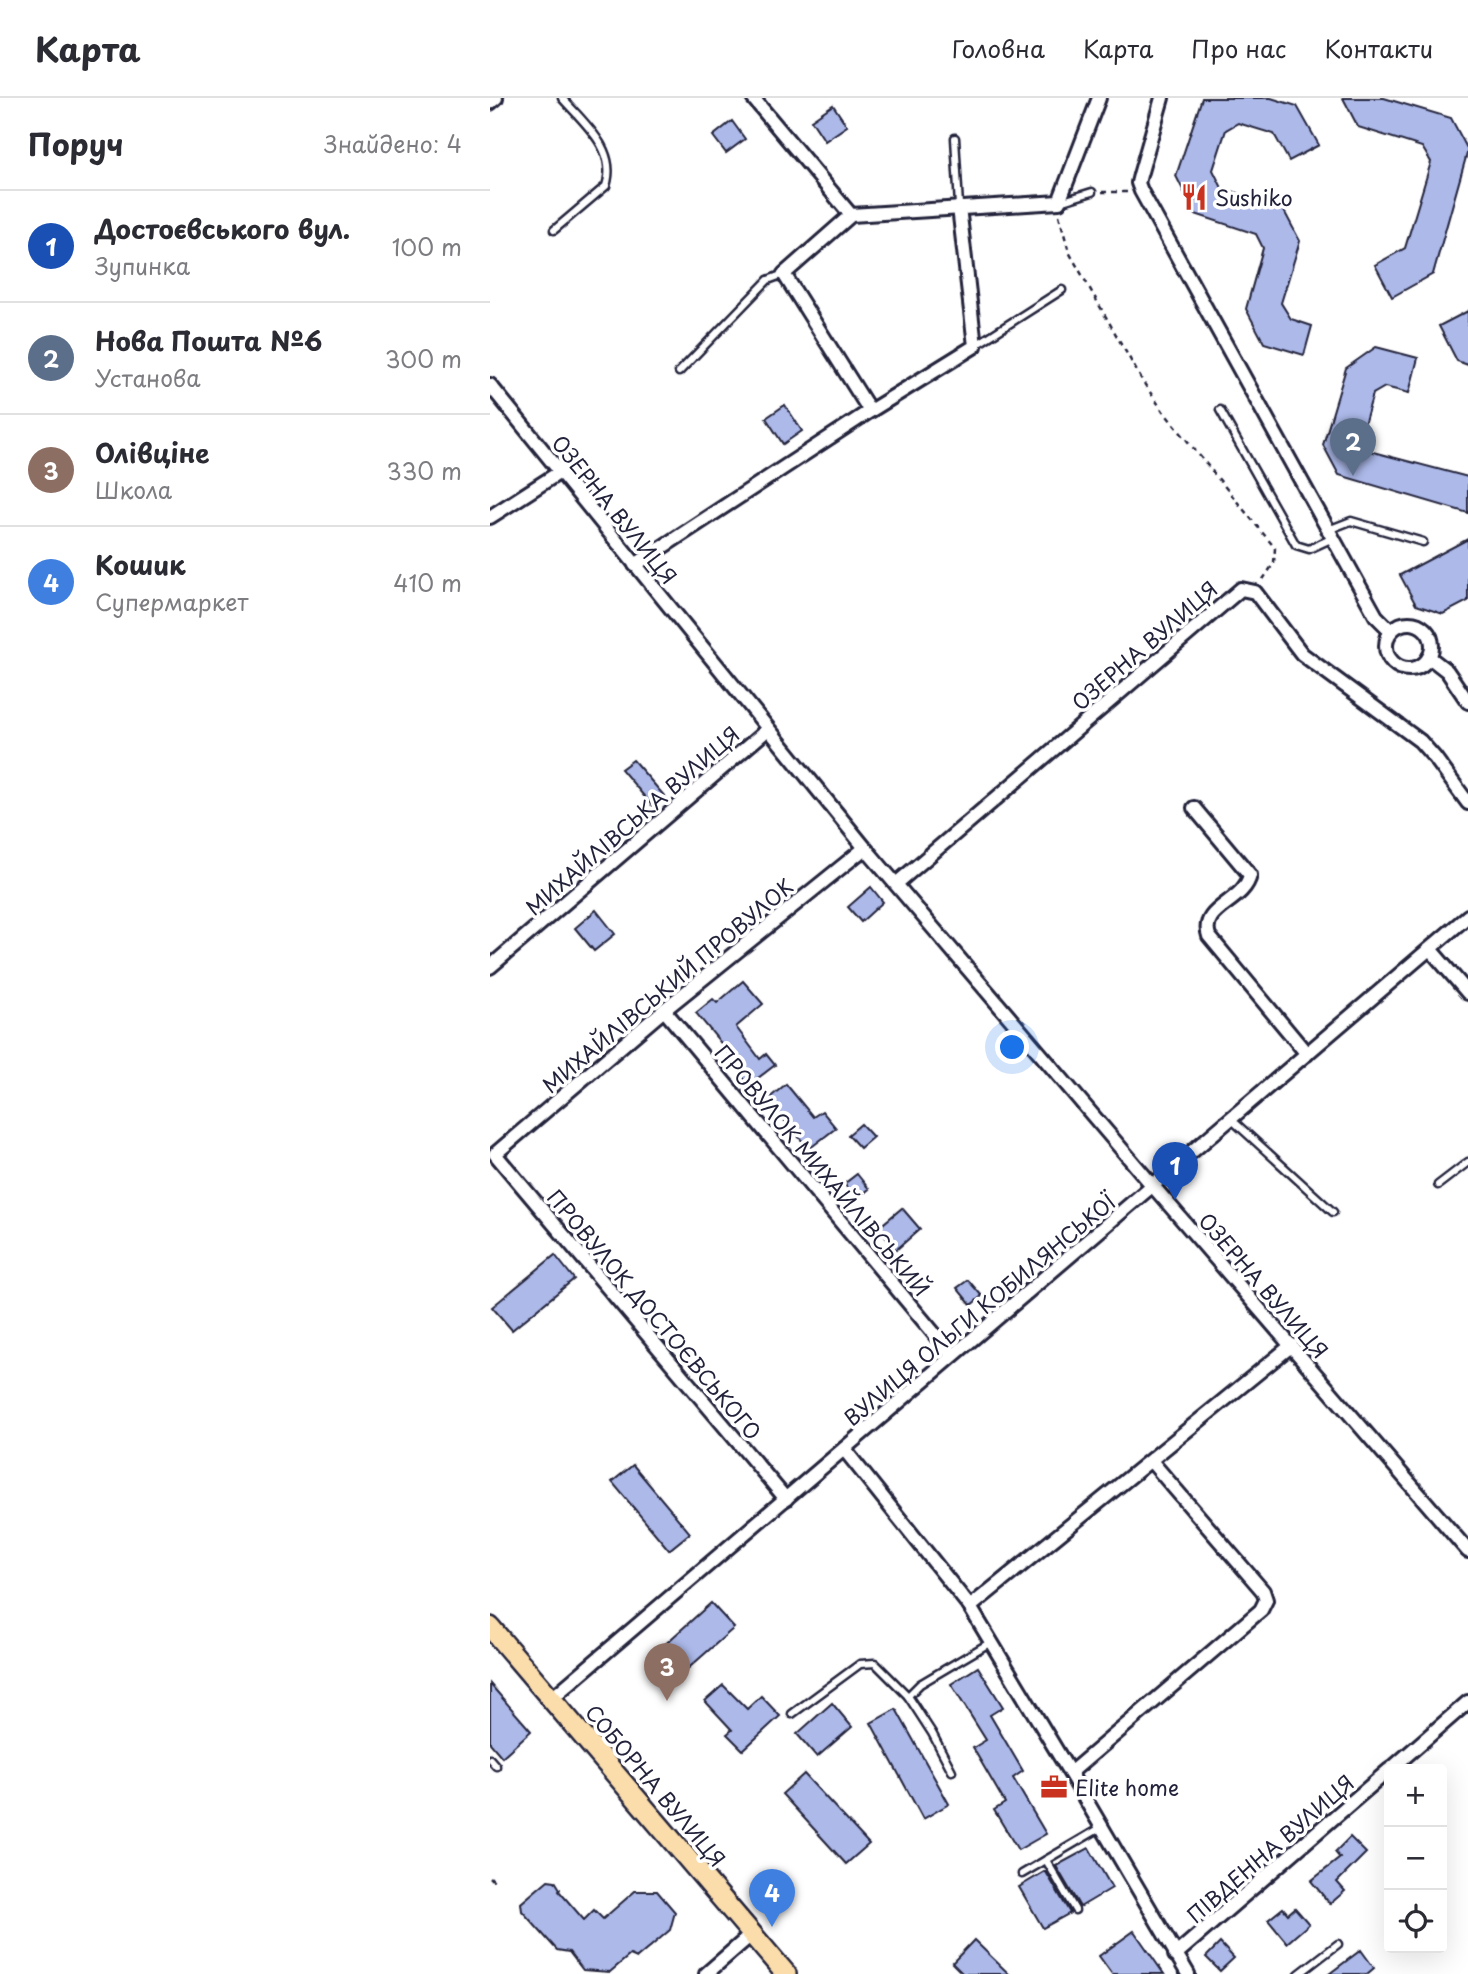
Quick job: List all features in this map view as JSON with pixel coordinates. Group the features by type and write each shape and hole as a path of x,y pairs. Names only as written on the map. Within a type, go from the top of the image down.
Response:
{"main road":[{"name":"СОБОРНА ВУЛИЦЯ","path":"490,1627 786,1974"}],"street":[{"path":"490,103 496,98"},
{"path":"753,98 851,215"},
{"path":"870,411 784,274 851,215 1059,202 1098,98"},
{"path":"1163,98 1138,183 1141,191 1376,616 1391,631"},
{"path":"635,565 870,411 975,346 959,207"},
{"name":"ОЗЕРНА ВУЛИЦЯ","path":"490,385 865,848 1468,1551"},
{"path":"490,517 560,472"},
{"name":"ОЗЕРНА ВУЛИЦЯ","path":"896,884 1237,591 1251,589 1302,654 1420,741 1468,803"},
{"path":"1404,623 1419,625 1430,635 1432,650 1429,657 1418,667 1411,669 1396,665 1391,660 1386,645 1391,631 1404,623"},
{"path":"1429,657 1447,671 1468,702"},
{"name":"МИХАЙЛІВСЬКА ВУЛИЦЯ","path":"490,967 767,730"},
{"path":"1194,808 1250,875 1247,885 1209,918 1206,927 1209,936 1307,1054"},
{"name":"МИХАЙЛІВСЬКИЙ ПРОВУЛОК","path":"495,1154 664,1010 865,848"},
{"name":"ВУЛИЦЯ ОЛЬГИ КОБИЛЯНСЬКОЇ","path":"552,1698 1468,916"},
{"path":"1430,949 1468,993"},
{"name":"ПРОВУЛОК МИХАЙЛІВСЬКИЙ","path":"664,1010 952,1355"},
{"name":"ПРОВУЛОК ДОСТОЄВСЬКОГО","path":"495,1154 786,1499"},
{"path":"970,1607 1292,1345"},
{"path":"844,1449 970,1607 1188,1974"},
{"path":"1070,1773 1261,1610 1266,1600 1264,1591 1151,1461"},
{"name":"ПІВДЕННА ВУЛИЦЯ","path":"1397,1764 1468,1702"},
{"name":"ПІВДЕННА ВУЛИЦЯ","path":"1175,1955 1384,1775"},
{"path":"706,1974 752,1934"}],"lane":[{"path":"554,230 606,186 609,177 609,163 601,144 562,98"},
{"path":"955,138 959,207"},
{"path":"1059,202 1092,192"},
{"path":"678,372 768,280 784,274"},
{"path":"975,346 1062,290"},
{"path":"1220,410 1296,545 1309,549 1351,521 1423,542"},
{"path":"1231,1119 1333,1212"},
{"path":"1438,1185 1468,1162"},
{"path":"908,1696 920,1684 991,1642"},
{"path":"792,1714 860,1664 874,1663 908,1696 952,1771"},
{"path":"490,1759 496,1766"},
{"path":"1022,1874 1102,1827"},
{"path":"1046,1860 1075,1910"},
{"path":"1299,1974 1338,1944"}],"path":[{"path":"1092,192 1141,191"},
{"path":"1059,202 1059,220 1069,252 1143,382 1163,411 1275,548 1276,556 1270,570 1251,589"},
{"path":"490,1877 494,1881"}],"building":[{"path":"1202,98 1271,98 1297,106 1319,145 1289,161 1274,134 1238,123 1226,130 1213,170 1222,188 1282,207 1300,241 1281,303 1291,319 1312,326 1304,355 1264,343 1246,309 1263,248 1256,234 1195,214 1176,176"},
{"path":"1343,98 1384,98 1451,118 1468,150 1433,274 1392,297 1375,265 1405,248 1431,162 1422,147 1358,127"},
{"path":"833,105 847,126 825,141 811,120"},
{"path":"732,121 745,139 726,153 713,136"},
{"path":"1468,311 1468,365 1457,361 1439,326"},
{"path":"1376,347 1418,358 1409,393 1385,387 1373,394 1360,438 1369,451 1468,477 1468,513 1339,475 1323,445 1346,368"},
{"path":"785,405 802,431 783,444 766,418"},
{"path":"1468,539 1468,601 1443,614 1416,605 1400,575"},
{"path":"633,760 666,798 654,808 621,769"},
{"path":"871,887 883,902 861,922 848,907"},
{"path":"596,910 615,934 594,951 575,928"},
{"path":"743,981 763,1004 736,1027 760,1059 766,1054 775,1065 749,1085 740,1074 744,1071 696,1013 713,999 717,1003"},
{"path":"786,1084 813,1117 822,1111 836,1128 809,1149 767,1100"},
{"path":"861,1124 873,1137 860,1148 848,1135"},
{"path":"857,1174 869,1189 857,1199 844,1184"},
{"path":"902,1208 920,1229 896,1250 878,1228"},
{"path":"555,1255 574,1279 512,1330 492,1307"},
{"path":"968,1280 982,1296 971,1305 957,1288"},
{"path":"633,1465 690,1533 669,1550 612,1482"},
{"path":"711,1603 734,1628 675,1680 653,1655"},
{"path":"978,1667 1003,1707 990,1715 1023,1771 1013,1778 1046,1834 1018,1850 994,1810 1005,1803 973,1748 986,1740 951,1684"},
{"path":"490,1684 531,1731 502,1757 490,1743"},
{"path":"723,1685 747,1709 761,1696 780,1716 743,1750 727,1734 732,1730 705,1701"},
{"path":"832,1703 852,1727 817,1757 797,1734"},
{"path":"896,1709 949,1804 923,1819 871,1723"},
{"path":"804,1774 869,1844 846,1864 782,1794"},
{"path":"1350,1837 1366,1853 1337,1882 1345,1891 1330,1904 1311,1881 1340,1858 1335,1852"},
{"path":"1089,1848 1112,1888 1080,1907 1056,1866"},
{"path":"1044,1872 1070,1913 1043,1928 1019,1887"},
{"path":"548,1880 555,1881 559,1891 584,1920 594,1910 603,1919 635,1891 657,1891 675,1912 670,1930 637,1958 630,1955 610,1972 583,1970 569,1952 557,1950 522,1911 521,1903"},
{"path":"1283,1908 1288,1914 1295,1908 1309,1924 1287,1943 1268,1920"},
{"path":"1134,1931 1164,1974 1112,1974 1099,1956"},
{"path":"974,1940 1009,1974 963,1974 952,1963"},
{"path":"1220,1943 1234,1958 1220,1971 1206,1957"},
{"path":"1361,1950 1374,1968 1367,1974 1329,1974"}],"place":[{"name":"Sushiko","path":"1194,197"},
{"name":"Нова Пошта №6","path":"1353,476"},
{"name":"Достоєвського вул.","path":"1175,1200"},
{"name":"Олівціне","path":"667,1701"},
{"name":"Elite home","path":"1054,1787"},
{"name":"Кошик","path":"772,1927"}]}
